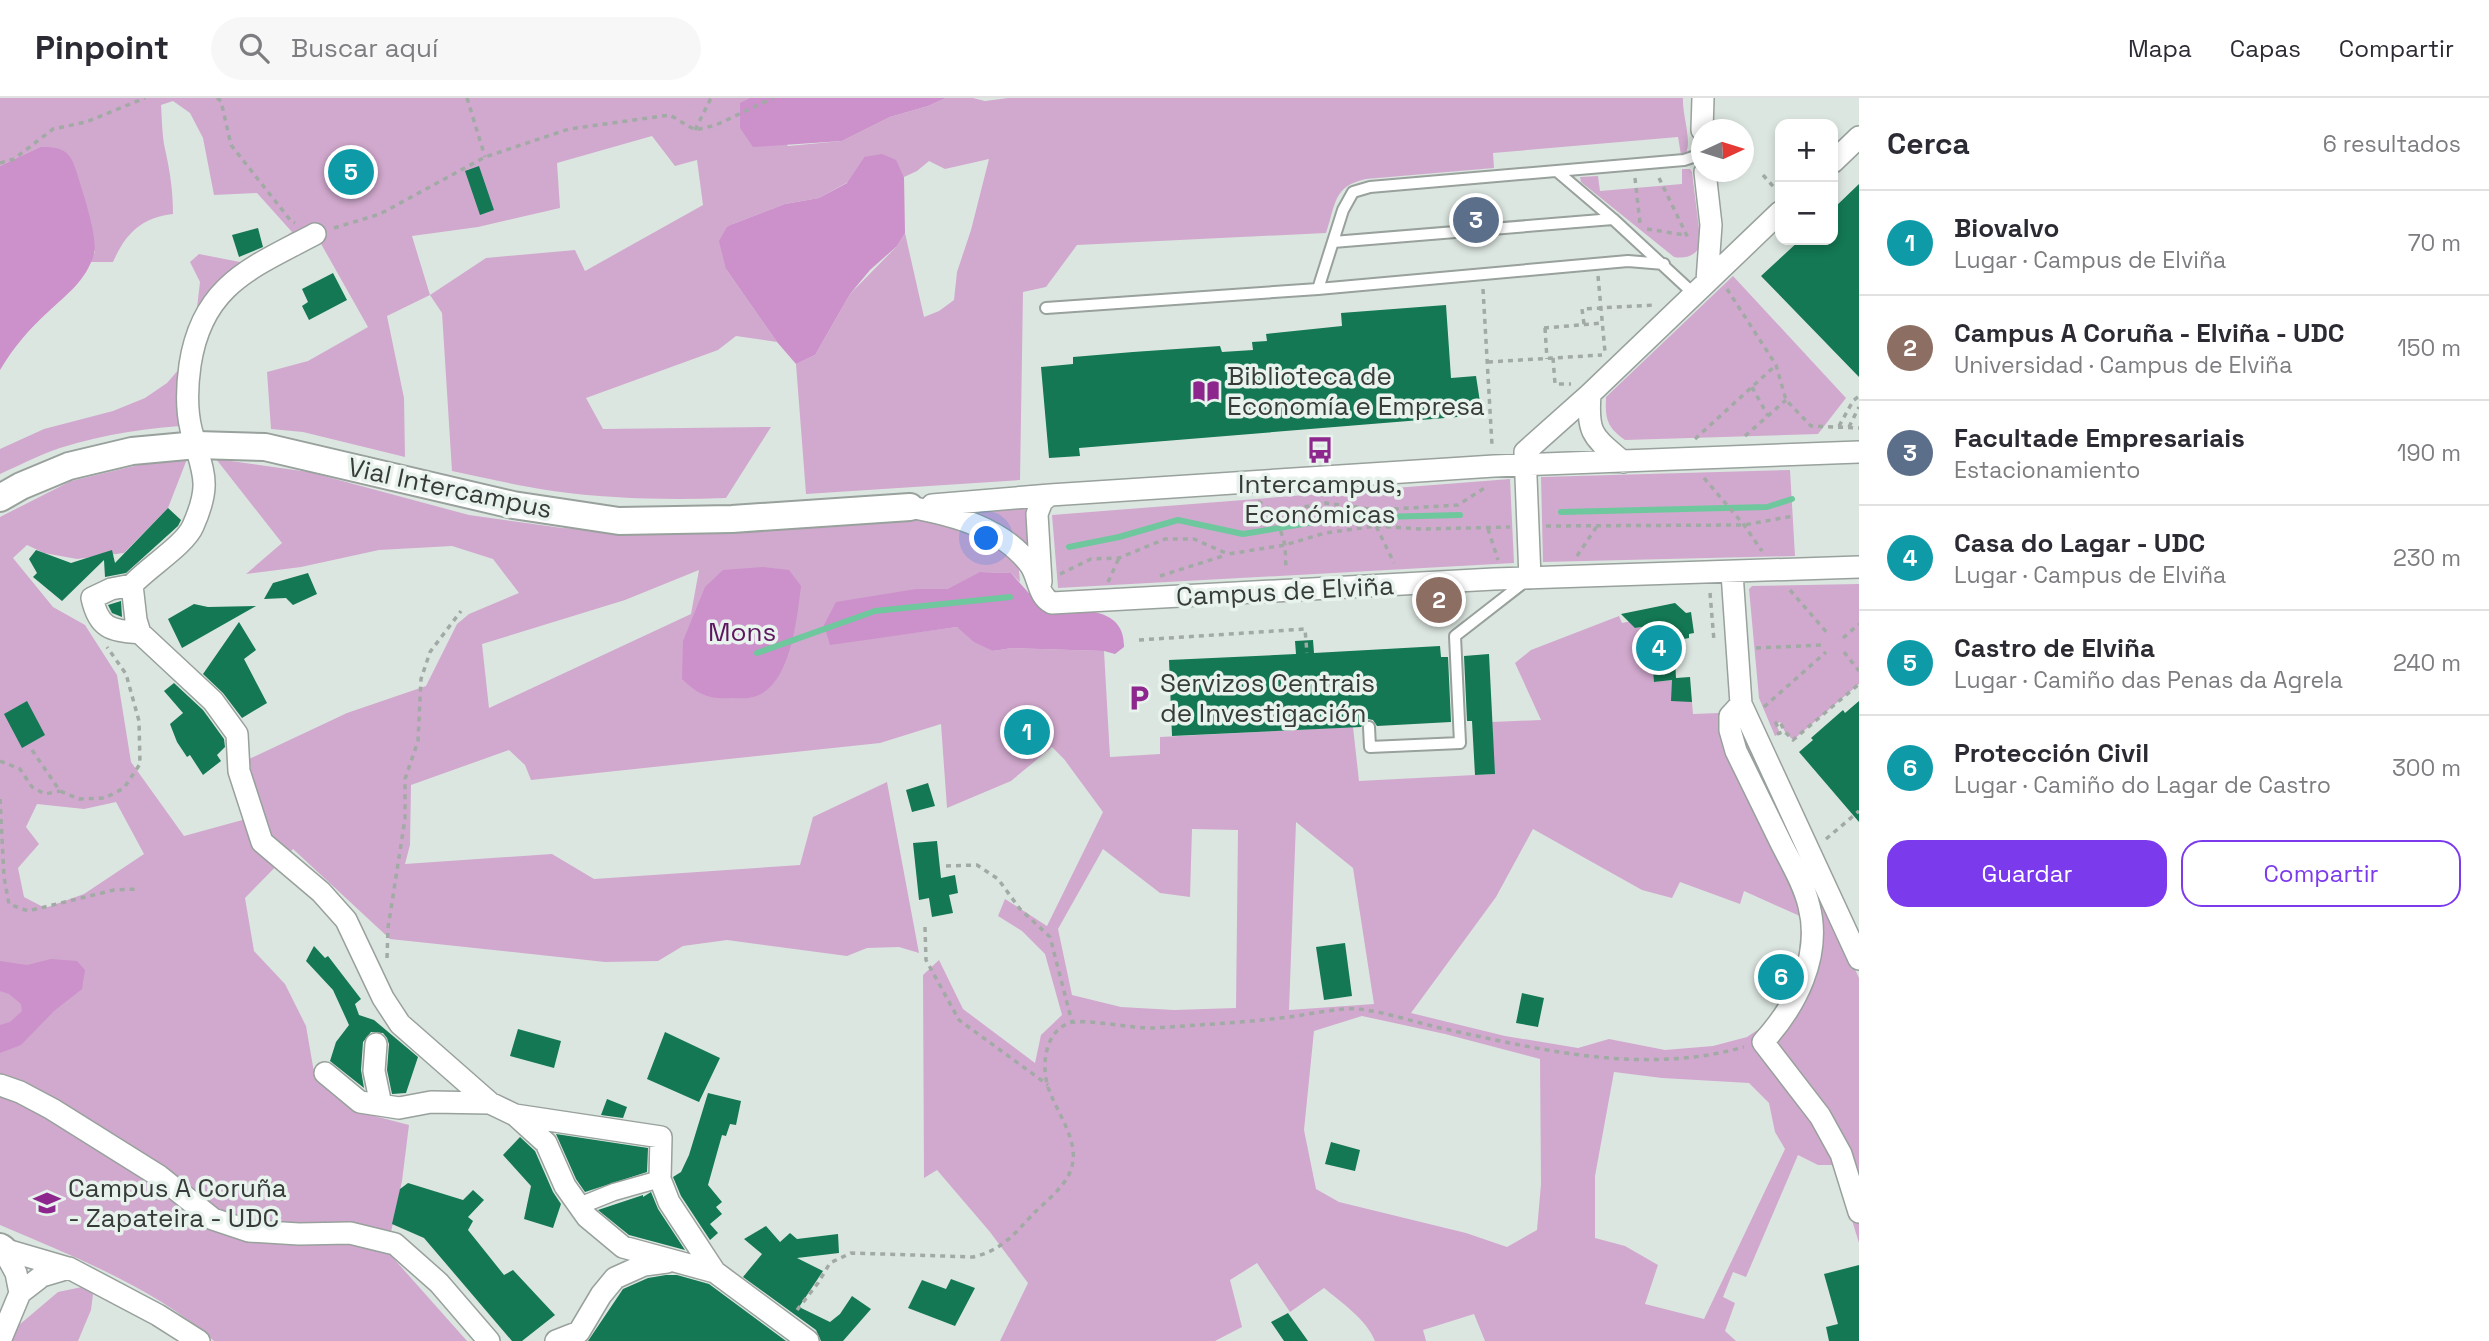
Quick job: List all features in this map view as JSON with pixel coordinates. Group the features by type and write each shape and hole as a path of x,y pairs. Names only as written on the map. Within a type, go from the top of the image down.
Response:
{"street":[{"path":"1702,119 1703,98"},
{"path":"1838,157 1859,137"},
{"path":"1700,288 1710,217 1706,182"},
{"path":"1530,578 1525,452 1584,389 1700,288 1775,217"},
{"path":"140,633 110,629 95,614 92,598 111,589 132,585 192,530 203,500 205,478 190,420 188,383 193,345 208,307 230,283 253,267 315,234"},
{"path":"1584,389 1588,419 1594,436 1623,462"},
{"name":"Vial Intercampus","path":"0,498 69,466 132,451 197,445 265,447 513,505 619,521 732,519 910,507"},
{"path":"910,507 1050,495 1524,465 1853,453"},
{"path":"1042,587 1037,514 1042,500 1050,495"},
{"path":"910,507 955,517 992,532 1024,558 1042,587"},
{"name":"Campus de Elviña","path":"1042,587 1052,603 1494,579 1859,567"},
{"path":"1732,573 1754,703 1859,959"},
{"path":"132,585 140,633 213,701 237,734 239,771 262,842 321,892 346,920 383,998 400,1024 490,1103 515,1115 661,1137 660,1179 669,1202 715,1272 808,1341"},
{"path":"1754,703 1730,716 1730,730 1736,751 1799,881 1809,905 1813,926 1810,958 1801,988 1781,1022 1763,1042 1819,1116 1841,1154 1859,1212"},
{"path":"376,1044 374,1071 381,1105"},
{"path":"325,1073 360,1102 399,1108 431,1102 490,1103"},
{"path":"0,1085 20,1092 63,1115 159,1177 213,1219 249,1231 349,1233 395,1244 439,1283 489,1341"},
{"path":"515,1115 545,1143 565,1186 587,1217 623,1247 715,1272"},
{"path":"579,1206 614,1192 660,1179"},
{"path":"1,1248 78,1273 158,1315 199,1341"},
{"path":"1,1248 16,1273 20,1293"},
{"path":"556,1341 579,1332 601,1295 615,1278 644,1265 676,1260"},
{"path":"1,1341 20,1293 42,1276 78,1273"},
{"path":"10,1319 52,1283 78,1273"}],"lane":[{"path":"1318,289 1343,211 1353,192 1370,187 1559,173 1691,158"},
{"path":"1559,173 1664,264 1700,288"},
{"path":"1333,242 1613,219"},
{"path":"1046,308 1318,289 1639,260 1664,264"},
{"path":"1369,727 1370,747 1460,743 1455,636 1530,578"}],"path":[{"path":"0,163 14,159 53,129 86,122 145,98"},
{"path":"217,98 221,101 231,145 291,221 315,234 380,214 485,157 569,129 670,115 695,130 716,125 773,98"},
{"path":"467,98 485,157"},
{"path":"695,130 711,98"},
{"path":"1652,163 1690,242"},
{"path":"1634,165 1641,228 1686,235 1710,217"},
{"path":"1763,176 1775,189"},
{"path":"1596,364 1605,355 1597,264"},
{"path":"1275,512 1326,503 1377,510 1458,505 1495,480 1483,275"},
{"path":"1584,324 1582,309 1601,308 1700,288 1742,310 1776,365 1786,400 1811,426 1859,428"},
{"path":"1548,359 1545,328 1603,323"},
{"path":"1488,362 1605,355"},
{"path":"1553,358 1555,384"},
{"path":"1683,441 1695,439 1776,365"},
{"path":"1752,387 1768,416"},
{"path":"1569,392 1584,389"},
{"path":"1838,427 1853,401 1859,396"},
{"path":"1720,458 1786,400"},
{"path":"1853,453 1849,427 1859,407"},
{"path":"1721,497 1744,525 1774,571"},
{"path":"1138,599 1163,573 1228,554 1285,545 1325,533 1376,526 1488,529 1527,526 1744,525 1793,516"},
{"path":"1276,518 1285,545 1287,590"},
{"path":"1376,526 1404,584"},
{"path":"1565,577 1597,526"},
{"path":"1488,529 1500,564 1494,579"},
{"path":"1042,587 1057,575 1091,559 1119,558 1165,540 1194,539 1228,554"},
{"path":"1799,586 1787,586 1829,635"},
{"path":"387,964 388,928 405,820 405,779 418,741 421,679 430,652 461,611"},
{"path":"32,750 60,791 79,799 105,798 124,788 139,764 139,721 125,674 98,635 95,614"},
{"path":"1843,638 1859,624"},
{"path":"1139,640 1305,629 1307,653"},
{"path":"1753,637 1754,648 1823,645"},
{"path":"1766,717 1754,703 1826,652"},
{"path":"1843,653 1859,671"},
{"path":"1770,726 1774,736 1780,733 1776,723 1780,722 1793,740 1859,684"},
{"path":"0,761 20,769 32,787 45,794 60,791"},
{"path":"0,799 4,877 9,904 28,911 114,890 138,889"},
{"path":"1822,842 1859,811"},
{"path":"946,866 977,865 988,872 998,879 1020,909 1050,937 1072,1022"},
{"path":"925,927 926,960 959,1020 1048,1085"},
{"path":"785,1325 830,1263 851,1253 973,1257 987,1254 1010,1239 1065,1181 1072,1169 1074,1155 1070,1136 1048,1085 1045,1059 1053,1034 1072,1022 1150,1028 1357,1009 1580,1057 1666,1060 1720,1054 1763,1042"}],"green space":[{"path":"0,98 758,98 788,146 842,141 890,117 946,98 985,101 1008,98 1683,98 1688,141 1686,153 1681,155 1678,137 1493,153 1494,168 1366,179 1347,186 1341,192 1334,205 1326,233 1077,245 1046,287 1023,292 1020,480 806,494 796,364 815,355 850,294 897,246 905,233 924,317 939,311 954,300 957,272 989,159 945,169 929,161 904,177 895,160 864,157 848,182 819,198 785,204 733,224 726,269 777,342 736,336 718,350 586,398 603,429 771,427 726,498 704,499 574,494 452,471 442,313 430,295 387,316 404,398 405,457 303,432 271,429 267,372 308,361 368,327 320,242 255,273 218,306 200,344 196,382 198,425 146,429 77,443 0,474 0,449 44,429 113,411 145,398 167,383 180,368 197,308 200,282 190,262 199,254 245,263 292,232 257,193 214,195 203,138 190,113 173,101 161,105 173,214 143,223 129,235 113,262 90,262 95,252 40,147 0,166","holes":["652,136 675,166 697,160 703,205 585,271 575,250 486,258 430,295 412,236 478,227 560,208 557,163"]},
{"path":"750,98 946,98 890,117 842,141 753,147 740,128 740,103"},
{"path":"40,147 63,150 71,158 90,217 94,254 81,279 28,332 0,370 0,166"},
{"path":"882,154 896,160 904,177 905,233 897,246 870,270 850,294 815,355 796,364 777,342 726,269 719,241 727,227 733,224 785,204 819,198 847,183 864,157"},
{"path":"1682,169 1690,169 1701,245 1693,254 1682,258 1674,257 1581,182 1580,177 1598,176 1600,191 1682,184"},
{"path":"1733,276 1846,398 1818,434 1625,440 1608,422 1606,397"},
{"path":"187,459 168,508 124,553 77,559 44,553 27,545 13,558 53,607 85,625 117,675 131,762 184,836 246,819 258,808 249,759 347,713 426,686 457,624 469,614 519,593 493,559 452,546 379,550 301,567 246,574 282,543 216,459 309,472 469,515 562,528 664,532 925,516 953,522 1018,560 1020,582 1011,573 981,572 947,589 916,589 830,644 957,627 993,651 1012,648 1104,651 1110,757 1160,754 1160,737 1353,727 1359,781 1494,774 1492,722 1541,720 1515,663 1531,650 1619,616 1622,623 1632,621 1636,628 1648,626 1654,682 1672,680 1692,702 1693,714 1719,713 1745,724 1859,978 1859,1243 1835,1165 1818,1165 1798,1155 1746,1277 1733,1272 1723,1297 1735,1303 1725,1331 1736,1341 1485,1341 1474,1314 1423,1330 1426,1341 1375,1341 1360,1319 1324,1288 1290,1312 1257,1263 1230,1280 1242,1327 1215,1341 1000,1341 1028,1283 990,1232 937,1170 924,1178 923,975 939,960 963,1009 1035,1063 1041,1035 1062,1015 1045,954 1022,931 998,916 1005,899 1047,926 1103,812 1052,747 1011,781 947,808 941,724 880,743 531,780 525,765 509,750 411,785 410,845 405,864 552,854 594,879 800,865 813,817 887,782 919,953 899,947 867,948 847,956 727,940 683,946 658,961 605,962 390,939 293,849 245,898 254,951 285,984 306,1026 315,1078 363,1113 409,1125 402,1181 387,1251 467,1341 214,1341 191,1322 139,1289 0,1225 0,517 71,481 147,463","holes":["699,570 691,614 489,708 482,644 625,600","116,802 144,854 84,894 45,908 24,897 18,868 39,844 26,827 37,804 84,809","1296,822 1353,868 1374,1004 1289,1010","1192,829 1238,830 1236,1008 1174,1010 1121,1007 1072,995 1058,929 1103,849 1160,893 1190,897","1533,829 1642,890 1672,898 1680,882 1740,904 1744,891 1802,917 1798,960 1782,1002 1768,1023 1747,1037 1713,1046 1665,1050 1609,1039 1578,1048 1505,1036 1411,1013 1496,897","1362,1016 1540,1059 1541,1184 1537,1230 1507,1247 1466,1233 1339,1202 1316,1189 1304,1130 1314,1031","1614,1072 1749,1083 1769,1103 1775,1132 1785,1149 1704,1319 1645,1304 1658,1265 1625,1246 1595,1238 1595,1176"]},
{"path":"1790,470 1795,556 1543,562 1541,477"},
{"path":"1510,479 1514,563 1058,588 1052,515"},
{"path":"1029,501 1031,556 967,514 967,508"},
{"name":"Mons","path":"763,567 789,570 801,586 790,650 776,680 766,691 745,698 710,697 693,689 682,679 683,641 705,587 723,570"},
{"path":"980,572 1011,573 1043,609 1083,610 1107,616 1116,623 1122,633 1124,647 1115,654 1104,651 1012,648 993,651 974,642 957,627 830,645 824,625 836,602 916,589 947,589"},
{"path":"1859,584 1859,684 1793,740 1780,722 1776,724 1780,733 1775,736 1759,698 1749,589 1752,586"},
{"path":"51,959 77,961 85,970 82,989 54,1011 21,1045 0,1053 0,1025 10,1022 22,1011 21,1004 9,994 0,991 0,961 27,965"},
{"path":"82,1287 93,1294 91,1310 78,1341 11,1341 19,1325 58,1292"}],"building":[{"path":"479,166 494,210 480,215 465,171"},
{"path":"1859,184 1859,377 1761,276 1795,245 1838,245 1838,204"},
{"path":"258,228 263,247 239,257 232,235"},
{"path":"333,273 347,300 309,320 302,306 308,302 302,289"},
{"path":"1446,305 1451,378 1476,376 1482,415 1079,448 1080,456 1049,458 1041,367 1073,364 1073,357 1133,352 1220,346 1222,352 1253,350 1252,342 1267,341 1266,334 1342,326 1341,313"},
{"path":"168,508 181,520 178,526 126,573 105,577 104,560 62,601 33,577 37,573 29,559 36,550 71,563 112,550 115,563"},
{"path":"308,573 317,594 293,605 286,598 264,599 273,583"},
{"path":"121,601 122,617 112,613 108,605"},
{"path":"1675,603 1686,613 1691,612 1694,633 1689,634 1689,638 1674,641 1676,678 1690,677 1692,702 1671,701 1672,680 1654,682 1648,626 1635,628 1621,614"},
{"path":"194,604 208,607 256,606 182,648 168,619"},
{"path":"239,622 256,650 244,659 267,703 242,718 223,693 203,674"},
{"path":"1313,640 1314,653 1440,646 1441,657 1448,657 1451,722 1377,726 1373,720 1368,719 1361,727 1172,736 1169,660 1296,654 1295,641"},
{"path":"1489,654 1495,774 1475,775 1472,721 1467,721 1464,656"},
{"path":"174,683 203,710 224,739 225,747 217,755 221,761 203,775 190,755 187,757 177,742 170,724 183,713 164,691"},
{"path":"27,701 45,735 22,748 4,714"},
{"path":"1859,701 1859,822 1799,752 1843,710 1845,713"},
{"path":"1028,718 1035,719 1044,726 1040,733 1012,750 1016,726"},
{"path":"928,783 935,806 912,812 906,790"},
{"path":"937,841 941,878 955,875 958,893 949,895 953,913 932,917 929,898 919,900 913,843"},
{"path":"1345,943 1352,996 1324,1000 1316,947"},
{"path":"314,946 325,958 328,956 361,999 355,1004 359,1015 374,1020 418,1057 406,1093 392,1094 387,1070 389,1044 383,1033 371,1032 363,1042 361,1070 364,1088 330,1061 336,1042 349,1025 333,990 306,961"},
{"path":"1779,953 1796,959 1778,1000 1763,994"},
{"path":"1522,993 1544,998 1538,1027 1516,1023"},
{"path":"518,1029 561,1041 554,1068 510,1056"},
{"path":"665,1032 720,1058 699,1102 647,1079"},
{"path":"708,1093 741,1101 736,1125 730,1124 726,1136 722,1135 708,1185 722,1202 716,1207 722,1214 710,1224 718,1233 710,1240 681,1196 673,1177 681,1172 689,1155"},
{"path":"607,1099 627,1107 623,1118 601,1115"},
{"path":"556,1134 648,1148 647,1172 585,1192 576,1179"},
{"path":"520,1137 535,1151 561,1204 553,1228 524,1219 531,1186 503,1155"},
{"path":"1331,1142 1360,1150 1355,1171 1325,1164"},
{"path":"408,1183 463,1200 473,1190 484,1200 468,1217 473,1221 468,1230 504,1275 513,1270 555,1315 522,1341 512,1341 424,1238 392,1224 400,1189"},
{"path":"651,1192 658,1209 685,1250 629,1235 598,1210 643,1197"},
{"path":"766,1226 780,1242 790,1233 797,1239 838,1234 839,1253 797,1258 823,1271 799,1307 830,1322 840,1314 852,1296 871,1309 843,1341 821,1341 816,1330 743,1277 762,1254 744,1239"},
{"path":"1859,1265 1859,1341 1829,1341 1826,1327 1838,1324 1824,1274"},
{"path":"677,1275 709,1284 786,1341 588,1341 623,1289 648,1278"},
{"path":"951,1279 975,1288 955,1326 908,1308 922,1280 946,1289"},
{"path":"1288,1313 1308,1341 1284,1341 1271,1322"}],"waterway":[{"path":"1561,512 1767,507 1792,499"},
{"path":"1069,547 1119,537 1178,520 1243,534 1339,518 1460,515"},
{"path":"757,653 875,611 1010,597"}],"place":[{"name":"Castro de Elviña","path":"351,172"},
{"name":"Facultade Empresariais","path":"1476,220"},
{"name":"Biblioteca de Economía e Empresa","path":"1206,391"},
{"name":"Intercampus, Económicas","path":"1320,450"},
{"name":"Campus A Coruña - Elviña - UDC","path":"1439,600"},
{"name":"Casa do Lagar - UDC","path":"1659,648"},
{"name":"Servizos Centrais de Investigación","path":"1139,698"},
{"name":"Biovalvo","path":"1027,732"},
{"name":"Protección Civil","path":"1781,977"},
{"name":"Campus A Coruña - Zapateira - UDC","path":"47,1203"}]}
